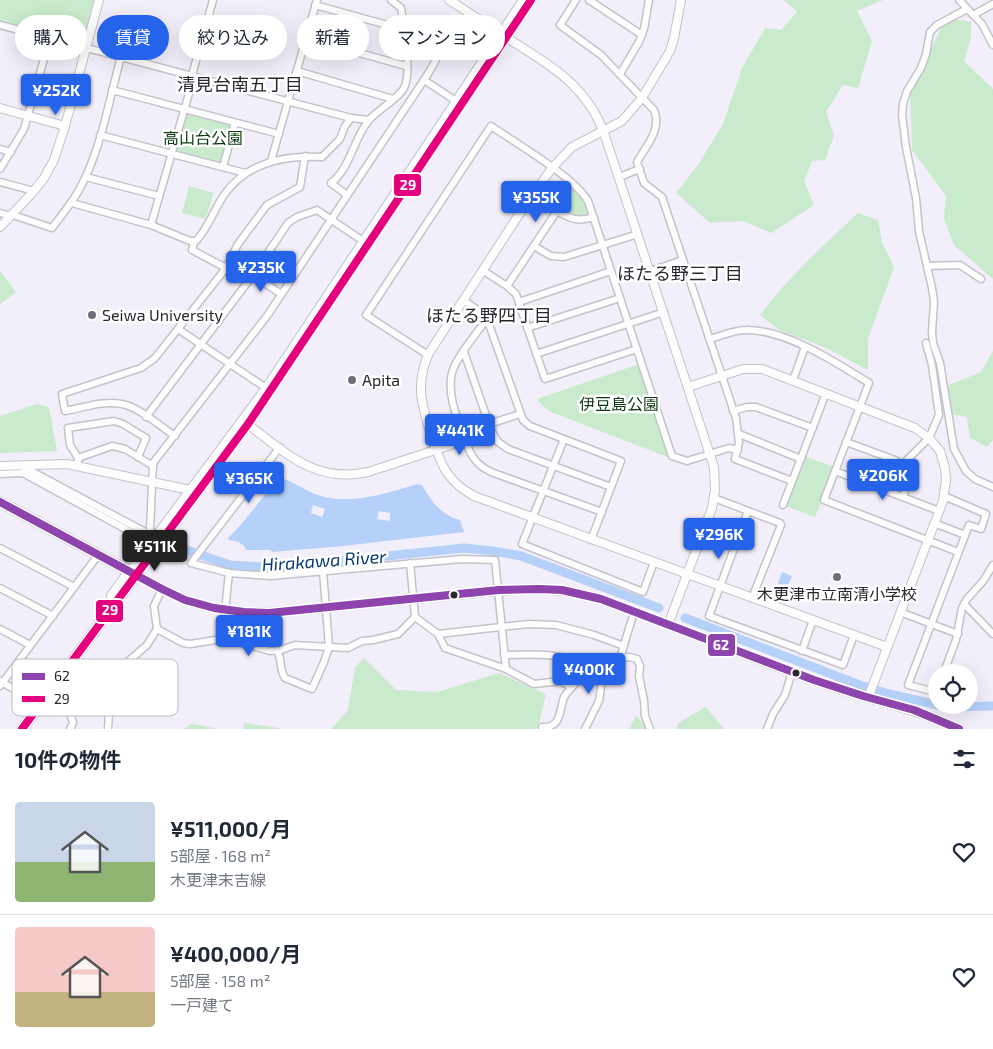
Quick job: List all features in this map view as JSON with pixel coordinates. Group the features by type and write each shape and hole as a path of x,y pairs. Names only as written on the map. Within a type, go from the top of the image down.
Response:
{"main road":[{"path":"0,502 133,573 70,659"},
{"path":"15,729 26,716"},
{"path":"22,729 30,716"}],"street":[{"path":"87,44 99,0"},
{"path":"151,225 213,0"},
{"path":"390,0 401,8 402,15"},
{"path":"449,0 473,15"},
{"path":"505,33 523,0"},
{"path":"505,34 531,0"},
{"path":"576,0 560,25 591,47 654,110 657,127 637,162 644,183 662,197 733,411 739,434 738,450 735,459 792,481"},
{"path":"589,0 642,35"},
{"path":"620,74 642,35 649,0"},
{"path":"681,0 670,51 642,98 622,121 572,147 552,168 482,270 428,355 422,373 421,387 425,411 437,450 446,472 457,485 474,496 887,646"},
{"path":"960,0 966,9 982,24 993,45"},
{"path":"316,3 379,22"},
{"path":"973,15 993,4"},
{"path":"966,9 937,25 930,32 926,54 921,68 907,91 902,114 916,198 919,231 934,302 933,343 940,363 954,449 966,471 975,479 993,487"},
{"path":"0,25 15,29"},
{"path":"505,36 547,62 565,76 590,105 603,130 710,454 715,479 712,508 669,621"},
{"path":"369,56 406,66"},
{"path":"0,169 29,116 44,60"},
{"path":"0,227 34,191 54,160 83,60"},
{"path":"0,213 52,228 72,203 86,177 100,136 120,60"},
{"path":"133,60 351,118 369,120"},
{"path":"271,161 300,60"},
{"path":"347,195 331,183 341,174 369,120 404,88 406,60"},
{"path":"156,539 150,530 153,466 281,294 436,60"},
{"path":"486,60 456,101 363,241 266,388 246,423 190,490 133,573 162,589 194,603 224,609 269,612 499,590 562,590 594,597 634,612 669,621 792,672 869,694 926,714 959,729"},
{"path":"156,539 246,423 487,60"},
{"path":"297,71 393,98"},
{"path":"424,80 456,101"},
{"path":"112,90 279,134"},
{"path":"0,108 65,126"},
{"path":"226,268 192,250 194,242 198,239 224,195 245,173 271,161 292,156 322,157 340,139 345,126 351,118"},
{"path":"223,167 235,123"},
{"path":"428,355 366,315 490,126 552,168 582,192 588,201 672,456 687,462 729,448 738,450"},
{"path":"100,136 245,173"},
{"path":"0,149 11,152"},
{"path":"175,436 132,407 121,403 108,403 65,411 62,394 149,364 226,268 238,244 267,205 300,187 305,156"},
{"path":"619,177 640,170"},
{"path":"86,177 159,196"},
{"path":"0,182 34,191"},
{"path":"72,203 151,225 194,242"},
{"path":"146,417 253,275 284,228 292,220 317,210 363,241"},
{"path":"507,286 557,211 578,220 594,217"},
{"path":"534,246 551,256 564,258 638,234"},
{"path":"650,271 683,260"},
{"path":"927,266 960,265 981,279"},
{"path":"482,270 516,294 545,379 637,349"},
{"path":"519,302 611,271"},
{"path":"253,275 281,294"},
{"path":"528,328 620,298"},
{"path":"463,300 484,314 487,319 523,420 530,426 621,461 591,540"},
{"path":"536,354 664,312"},
{"path":"487,319 453,370 450,390 470,452 479,465 491,472 602,512"},
{"path":"178,329 266,388"},
{"path":"709,339 736,331 754,330 777,335 828,357 869,383 824,500 958,552"},
{"path":"902,465 929,438 939,415 932,365 926,343"},
{"path":"793,380 806,347"},
{"path":"464,352 489,424 520,414"},
{"path":"688,387 743,369 762,369 903,422 929,438 940,451 945,468 944,496 869,694"},
{"path":"783,505 826,393"},
{"path":"733,411 747,407 756,407 813,428"},
{"path":"138,457 146,438 124,424 114,421 68,428 70,445 78,462 190,490"},
{"path":"246,423 300,462 327,473 345,475 368,472 492,432 498,442 508,449 611,487"},
{"path":"739,434 801,459"},
{"path":"564,439 522,544 643,592 654,562"},
{"path":"846,442 895,460 902,465 908,476 903,497"},
{"path":"0,466 67,464 78,462 112,446 124,449 153,466"},
{"path":"280,447 192,563 229,574 270,576 462,559 495,560 506,669"},
{"path":"20,465 156,539"},
{"path":"835,471 939,511"},
{"path":"0,474 23,473 156,539"},
{"path":"928,690 908,685 969,525 981,529 986,514 944,496"},
{"path":"714,498 781,525 752,598"},
{"path":"748,511 709,616 843,665 854,635"},
{"path":"934,523 965,535"},
{"path":"0,548 74,587"},
{"path":"19,659 99,554"},
{"path":"410,563 415,617 438,634 445,648 506,669 534,684 560,681 572,687"},
{"path":"947,664 958,634 964,604 984,580 993,565"},
{"path":"277,651 280,658 281,673 285,678 312,688 329,647 323,571"},
{"path":"222,639 229,574"},
{"path":"0,588 53,616"},
{"path":"132,659 148,645 157,629 154,606 162,589"},
{"path":"964,604 993,634"},
{"path":"620,658 634,612"},
{"path":"900,612 958,634"},
{"path":"157,629 183,643 190,644 222,639 270,651 295,646 348,648 362,640 373,640 398,634 415,617"},
{"path":"802,651 813,620"},
{"path":"438,634 529,624 556,625 594,635 624,646"},
{"path":"0,629 30,645"},
{"path":"504,655 548,654 570,658 592,666 604,666 620,658 630,657 637,659 640,666 639,676 650,729"},
{"path":"542,727 552,726 558,721 565,696 592,666"},
{"path":"585,729 598,701 604,666"},
{"path":"1,683 12,669"},
{"path":"767,729 773,714 785,695 792,672"},
{"path":"70,729 73,723 71,716"},
{"path":"108,729 109,716"}],"green space":[{"path":"0,0 97,0 87,38 87,15 15,15 15,27 0,23"},
{"path":"784,0 883,0 857,11 872,41 858,88 843,85 826,112 834,136 825,160 812,161 804,181 814,205 771,233 743,221 710,223 676,193 698,165 723,124 742,68 765,28 781,30 797,12"},
{"path":"946,18 971,22 971,38 964,61 993,89 993,279 954,245 944,219 946,196 912,150 910,93"},
{"name":"高山台公園","path":"187,112 229,123 232,126 221,164 176,154 174,150"},
{"path":"566,181 580,196 589,214 572,217 550,203"},
{"path":"189,186 214,193 205,219 182,213"},
{"path":"858,213 878,220 882,242 894,267 868,339 868,370 824,347 779,330 760,315 794,274"},
{"path":"0,273 16,292 0,304"},
{"path":"993,351 993,440 987,447 970,438 967,417 944,413 939,389 981,372"},
{"name":"伊豆島公園","path":"639,364 670,458 551,412 542,406 537,399"},
{"path":"37,404 49,407 57,451 0,453 0,416"},
{"path":"802,455 836,468 815,517 783,505"},
{"path":"364,658 396,690 437,692 499,673 546,694 540,720 536,729 331,729 348,710 355,667"},
{"path":"706,707 724,729 677,729 678,723"},
{"path":"636,716 649,729 629,729"},
{"path":"244,723 279,728 280,729 243,729"},
{"path":"192,724 214,728 216,729 183,729"}],"water":[{"path":"279,478 318,495 344,499 369,497 418,484 422,485 429,497 442,511 460,520 464,532 273,552 270,550 246,550 243,544 229,540 228,538 242,524","holes":["313,505 325,509 322,517 311,513","379,511 390,513 390,521 377,519"]},
{"path":"782,572 792,576 785,593 776,589"}],"waterway":[{"name":"Hirakawa River","path":"106,515 146,536 230,565 263,567 320,563 464,548 521,556 659,608"},
{"name":"Hirakawa River","path":"685,618 860,685 889,694 947,707 993,706"}],"transit line":[{"name":"29","path":"74,659 248,424 531,0"},
{"name":"62","path":"0,502 162,589 185,600 214,608 269,613 499,590 562,590 601,599 814,680 914,710 959,729"},
{"name":"29","path":"22,729 32,716"}],"place":[{"name":"Seiwa University","path":"92,315"},
{"name":"Apita","path":"352,380"},
{"name":"木更津市立南清小学校","path":"837,577"}],"district":[{"name":"清見台南五丁目","path":"240,85"},
{"name":"ほたる野三丁目","path":"680,274"},
{"name":"ほたる野四丁目","path":"489,316"}]}
